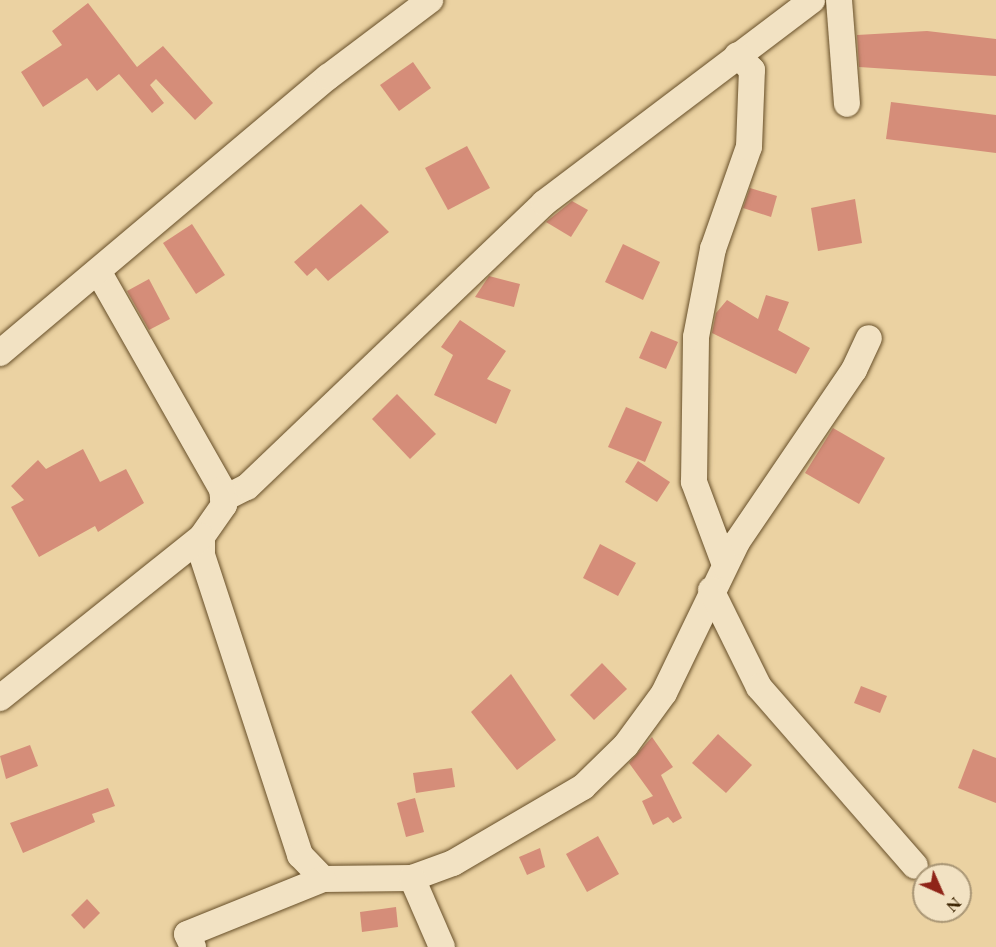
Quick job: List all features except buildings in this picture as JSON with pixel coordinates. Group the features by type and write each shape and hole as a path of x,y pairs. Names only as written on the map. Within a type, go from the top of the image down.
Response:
{"street":[{"path":"0,352 328,76 430,0"},
{"path":"0,698 202,537 223,499 247,487 544,203 812,0"},
{"path":"839,0 847,104"},
{"path":"725,565 694,482 696,337 713,249 748,147 752,70 737,55"},
{"path":"98,271 223,499"},
{"path":"193,947 187,934 323,879 412,878 463,859 583,787 626,745 664,693 711,590 725,565 854,370 869,338"},
{"path":"202,537 202,555 300,855 323,879"},
{"path":"711,590 759,687 912,863"},
{"path":"412,878 442,947"}]}
